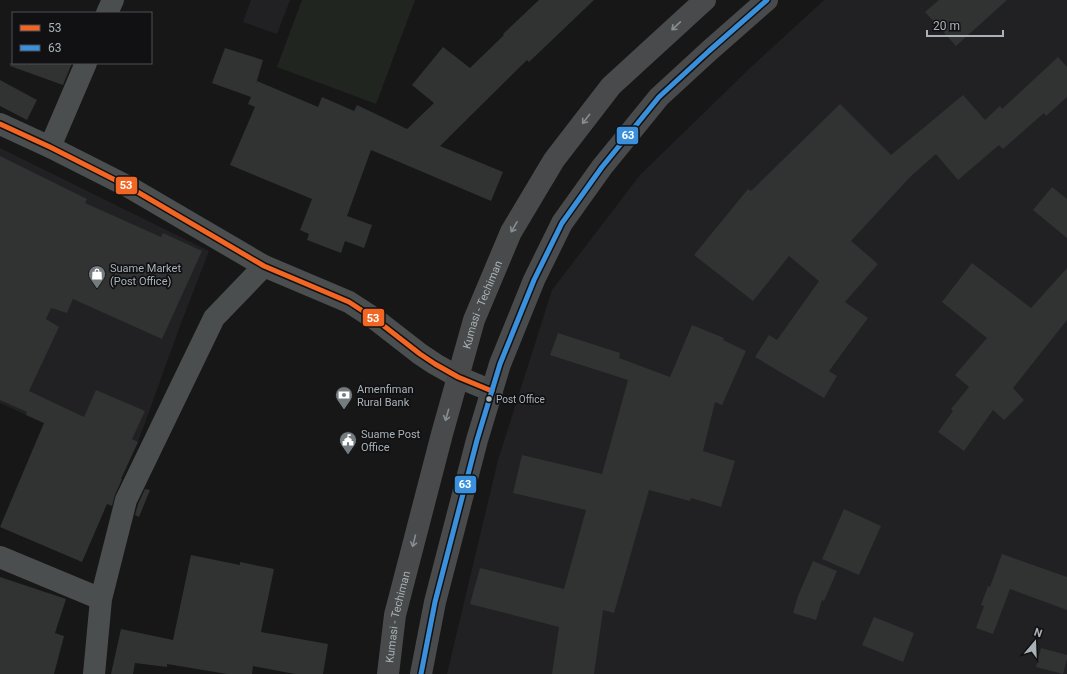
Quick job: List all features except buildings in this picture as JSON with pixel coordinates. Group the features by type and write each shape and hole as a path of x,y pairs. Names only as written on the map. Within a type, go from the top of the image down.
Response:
{"highway":[{"name":"Kumasi - Techiman","path":"388,674 395,615 442,434 474,320 511,232 554,160 611,86 705,0"},
{"path":"421,674 435,602 477,440 500,364 534,280 562,223 602,167 659,98 709,51 767,0"}],"street":[{"path":"107,12 113,0"},
{"path":"50,147 86,64"},
{"path":"0,124 50,147 129,187 264,266 349,302 375,319 420,354 458,377 492,391"},
{"path":"94,674 101,599 126,500 214,318 264,266"},
{"path":"0,557 101,599"}],"shaded area":[{"path":"251,0 290,0 277,34 243,22"},
{"path":"302,0 415,0 376,104 277,67"},
{"path":"824,0 1067,0 1067,674 447,674 498,460 552,290 640,175 749,69"},
{"name":"Suame Market (Post Office)","path":"0,148 209,251 138,442 128,462 0,403"}],"transit line":[{"name":"63","path":"421,674 435,602 477,440 500,364 534,280 562,223 602,167 659,97 767,0"},
{"name":"53","path":"0,124 50,147 129,187 264,266 349,302 375,319 435,364 458,377 492,391"}],"place":[{"name":"Suame Market (Post Office)","path":"97,289"},
{"name":"Post Office","path":"489,399"},
{"name":"Amenfiman Rural Bank","path":"344,410"},
{"name":"Suame Post Office","path":"348,455"}]}
